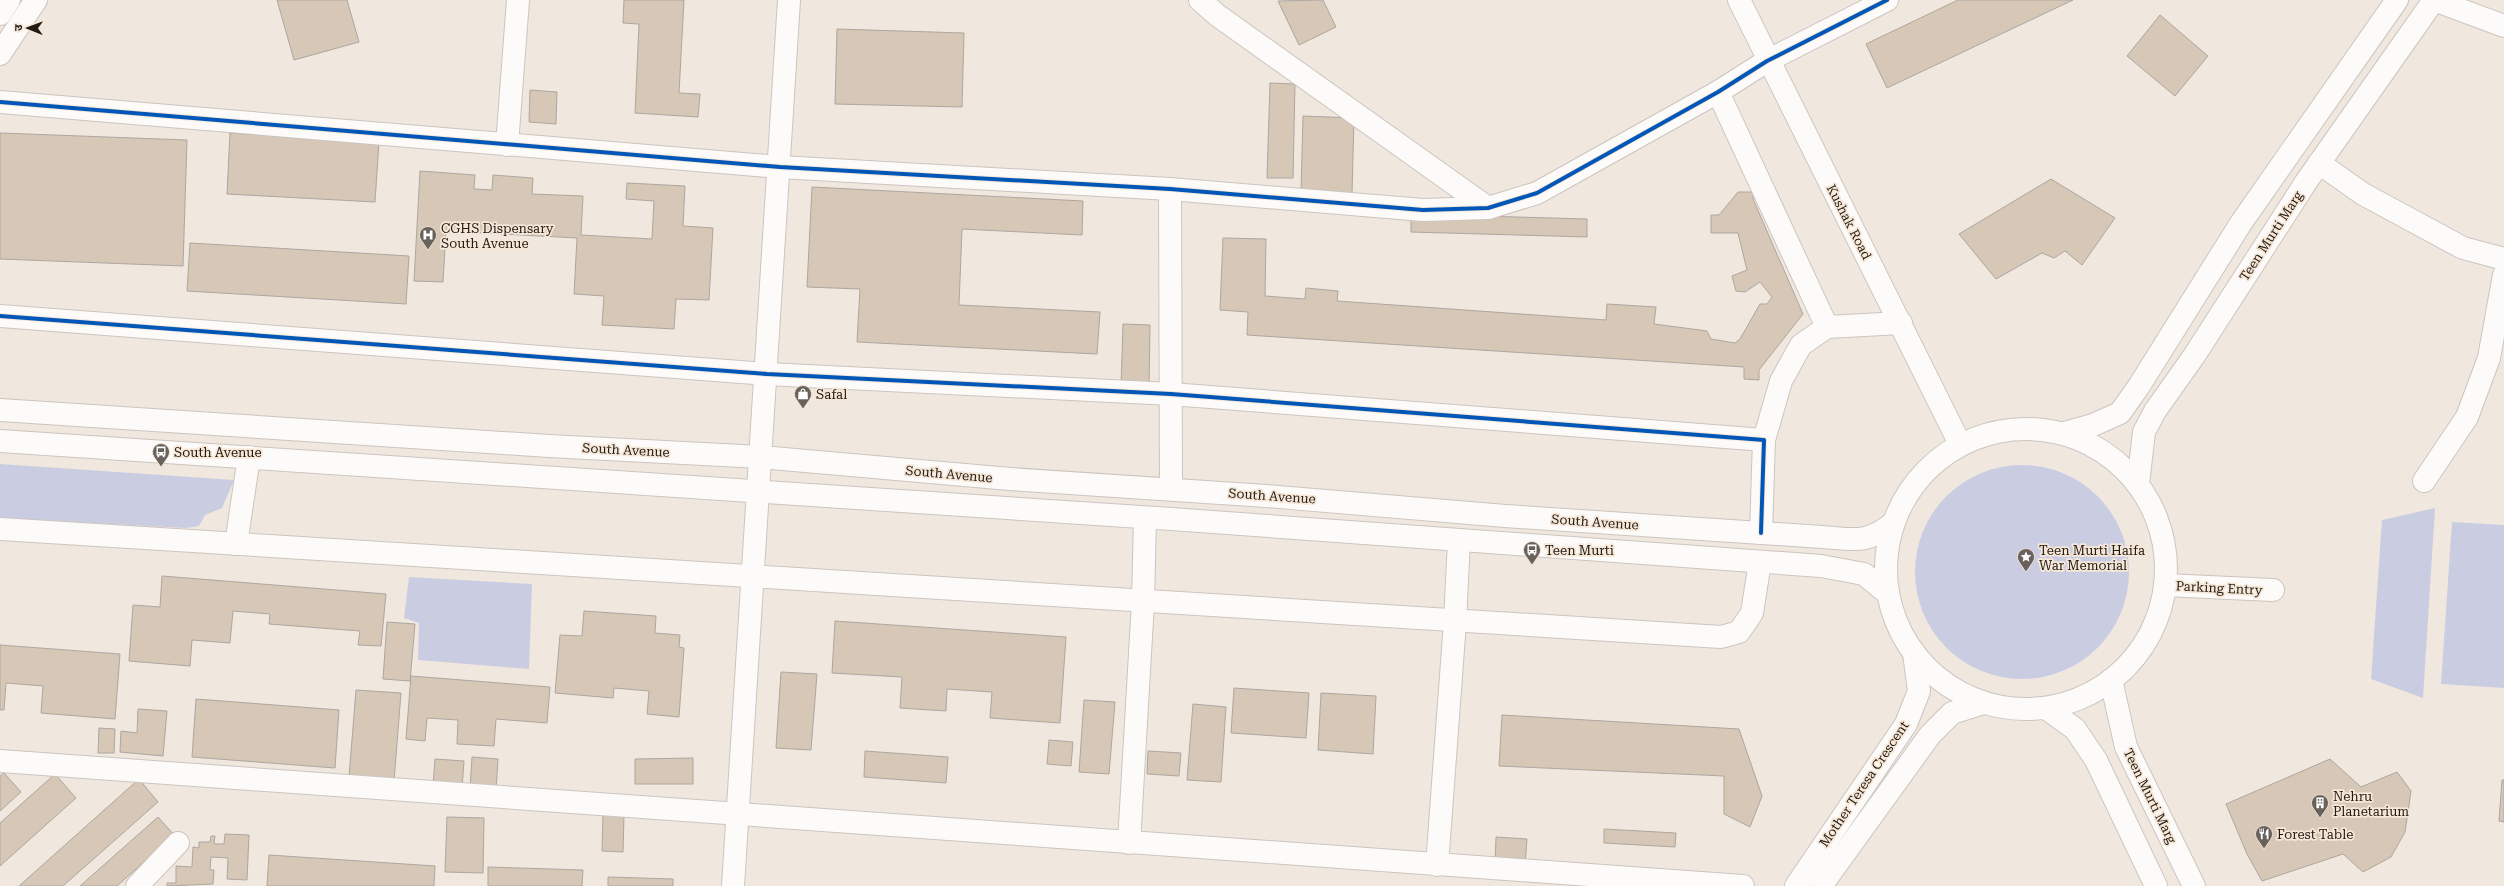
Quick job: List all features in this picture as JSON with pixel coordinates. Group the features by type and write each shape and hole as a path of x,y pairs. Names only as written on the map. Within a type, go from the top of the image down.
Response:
{"street":[{"path":"0,14 9,0"},
{"path":"0,54 36,0"},
{"path":"507,145 518,0"},
{"path":"733,886 767,374 789,0"},
{"path":"1200,0 1217,15 1488,208"},
{"name":"Kushak Road","path":"1739,0 1768,61 1901,323 1960,444"},
{"path":"0,102 780,167 1170,189 1423,210 1488,208 1537,193 1718,92 1768,61 1886,0"},
{"path":"2064,433 2093,425 2120,413 2139,386 2241,223 2397,0"},
{"path":"2434,0 2504,26"},
{"name":"Teen Murti Marg","path":"2138,484 2144,432 2155,411 2194,356 2319,163 2434,0"},
{"path":"1718,92 1827,327"},
{"path":"2319,163 2363,194 2463,248 2504,258"},
{"path":"1170,189 1171,489"},
{"path":"2424,481 2466,417 2487,365 2504,275"},
{"path":"0,316 767,374 1171,394 1764,440"},
{"path":"1761,533 1764,440 1781,381 1801,345 1827,327 1901,323"},
{"name":"South Avenue","path":"0,410 549,446 761,458 1010,479 1171,489 1505,516 1761,533 1866,539 1881,533 1893,523"},
{"path":"2011,428 2064,433 2105,453 2138,484 2156,516 2165,550 2165,585 2156,622 2137,654 2111,680 2091,693 2069,702 2046,708 2014,709 1983,703 1944,684 1914,653 1897,625 1887,593 1886,560 1893,523 1908,491 1931,464 1960,444 2011,428"},
{"path":"0,441 759,491 1821,566 1864,574 1887,593"},
{"path":"236,544 249,457"},
{"path":"1129,843 1143,602 1145,518"},
{"path":"0,529 1455,622 1721,637 1740,632 1752,612 1760,562"},
{"path":"1437,865 1455,622 1459,540"},
{"name":"Parking Entry","path":"2165,585 2273,590"},
{"name":"Mother Teresa Crescent","path":"1796,886 1906,724 1919,691 1914,653"},
{"name":"Teen Murti Marg","path":"2111,680 2126,746 2194,886"},
{"name":"Mother Teresa Crescent","path":"1821,886 1930,735 1952,713 1983,703"},
{"path":"2046,708 2075,729 2096,760 2156,886"},
{"path":"0,761 1744,886"},
{"path":"137,886 178,843"}],"shaded area":[{"path":"0,464 234,480 222,508 205,515 199,526 186,528 0,518"},
{"path":"2022,465 2043,467 2063,473 2081,483 2104,504 2121,531 2127,551 2129,572 2127,593 2121,613 2111,631 2090,654 2063,671 2043,677 2022,679 2001,677 1981,671 1963,661 1940,640 1923,613 1917,593 1915,572 1917,551 1923,531 1933,513 1954,490 1981,473 2001,467"},
{"path":"2435,508 2423,698 2371,679 2382,520"},
{"path":"2452,522 2504,525 2504,688 2441,684"},
{"path":"409,577 532,584 529,669 418,660 419,623 404,618"}],"building":[{"path":"277,0 347,0 359,42 294,60"},
{"path":"624,0 684,0 679,93 700,94 698,117 635,113 639,24 623,23"},
{"path":"1323,0 1336,27 1299,45 1278,1"},
{"path":"1958,0 2073,0 1887,88 1866,44"},
{"path":"2160,15 2208,56 2175,96 2127,56"},
{"path":"837,29 964,33 962,107 835,104"},
{"path":"1270,83 1295,84 1293,178 1267,178"},
{"path":"530,90 557,92 556,124 529,122"},
{"path":"1303,116 1354,118 1352,194 1301,192"},
{"path":"0,133 187,140 183,266 0,259"},
{"path":"230,133 379,142 375,202 227,194"},
{"path":"420,171 475,175 474,189 492,190 493,175 533,178 532,194 583,196 581,235 652,239 654,201 626,199 627,183 685,186 683,226 713,228 709,300 676,299 674,329 602,325 604,296 574,294 577,238 446,231 443,282 414,281"},
{"path":"2051,179 2115,218 2082,265 2065,251 2054,258 2042,253 1996,279 1959,234"},
{"path":"812,187 1083,201 1082,235 962,229 959,305 1100,312 1097,354 857,342 860,289 807,287"},
{"path":"1738,192 1754,192 1753,199 1803,314 1759,370 1759,380 1744,379 1744,367 1247,335 1248,312 1220,310 1223,238 1266,239 1265,296 1305,299 1306,288 1338,291 1337,301 1606,320 1607,304 1656,307 1654,324 1707,331 1711,339 1735,343 1740,339 1760,304 1767,304 1772,297 1760,282 1745,292 1736,291 1732,276 1747,270 1738,233 1711,233 1711,215 1719,215"},
{"path":"1411,214 1587,219 1587,237 1411,232"},
{"path":"190,243 409,256 406,304 187,291"},
{"path":"1123,324 1150,325 1149,387 1121,386"},
{"path":"162,576 386,594 381,646 358,645 360,631 269,624 270,614 233,611 230,643 192,640 190,666 129,661 133,605 160,607"},
{"path":"584,611 656,616 655,633 680,635 679,647 684,648 679,717 647,714 649,691 614,688 613,698 555,693 560,635 582,636"},
{"path":"835,621 1066,637 1060,723 990,718 992,692 947,689 946,711 900,708 902,677 832,673"},
{"path":"387,622 415,624 410,681 383,679"},
{"path":"0,645 120,654 115,719 41,713 43,686 6,683 4,710 0,710"},
{"path":"781,672 817,674 811,750 776,748"},
{"path":"411,676 550,687 547,723 496,719 494,746 457,744 458,720 427,718 425,741 406,739"},
{"path":"1234,688 1309,693 1306,738 1231,733"},
{"path":"356,690 401,693 394,781 349,777"},
{"path":"1321,693 1376,696 1373,754 1318,750"},
{"path":"196,699 339,710 335,768 192,757"},
{"path":"1084,700 1115,702 1109,774 1079,772"},
{"path":"1193,704 1226,707 1221,782 1187,780"},
{"path":"138,709 167,711 163,756 120,752 121,731 137,733"},
{"path":"1502,715 1739,729 1762,796 1750,827 1724,814 1724,776 1499,766"},
{"path":"99,728 115,729 114,753 98,753"},
{"path":"1049,740 1073,742 1071,766 1047,764"},
{"path":"865,751 948,757 946,783 864,777"},
{"path":"1148,751 1181,753 1179,776 1147,774"},
{"path":"472,757 498,759 496,790 470,788"},
{"path":"693,758 693,784 635,784 635,759"},
{"path":"435,759 464,761 462,789 433,786"},
{"name":"Nehru Planetarium","path":"2330,759 2361,787 2397,772 2411,791 2405,832 2391,857 2363,872 2343,854 2262,881 2247,854 2226,804"},
{"path":"4,773 21,792 0,811 0,776"},
{"path":"55,774 76,798 0,866 0,823"},
{"path":"139,779 158,802 63,886 19,886"},
{"path":"2502,780 2504,780 2504,822 2499,821"},
{"path":"603,813 624,814 623,852 602,851"},
{"path":"158,817 174,835 117,886 80,886"},
{"path":"447,817 484,818 483,873 445,872"},
{"path":"1604,829 1676,833 1675,847 1604,843"},
{"path":"225,834 249,835 247,880 227,879 228,858 211,857 210,870 214,870 213,884 167,886 167,883 176,883 176,866 192,867 193,847 199,848 199,842 210,842 211,836 215,836 214,844 224,844"},
{"path":"1496,837 1527,839 1525,865 1495,863"},
{"path":"269,855 435,866 434,886 267,886"},
{"path":"488,867 583,870 582,886 488,886"},
{"path":"608,877 673,879 673,886 608,886"}],"cycle path":[{"path":"0,102 780,167 1170,189 1423,210 1488,208 1537,193 1718,92 1767,61 1887,0"},
{"path":"0,316 767,374 1171,394 1764,440 1761,533"}],"place":[{"name":"CGHS Dispensary South Avenue","path":"428,250"},
{"name":"Safal","path":"803,409"},
{"name":"South Avenue","path":"161,467"},
{"name":"Teen Murti","path":"1532,565"},
{"name":"Teen Murti Haifa War Memorial","path":"2026,572"},
{"name":"Nehru Planetarium","path":"2320,818"},
{"name":"Forest Table","path":"2264,849"}]}
